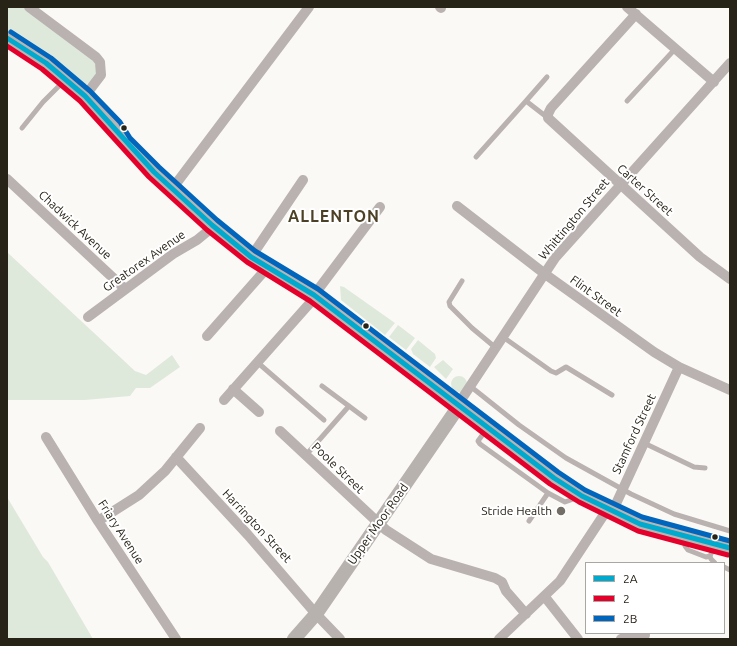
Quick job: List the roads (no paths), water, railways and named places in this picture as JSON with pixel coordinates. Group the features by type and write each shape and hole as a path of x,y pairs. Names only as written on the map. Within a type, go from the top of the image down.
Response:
{"main road":[{"path":"7,38 46,63 85,96 115,127 125,142 139,157 212,225 251,257 314,295 487,428 582,496 609,511 640,524 685,536 712,557 730,548"}],"street":[{"path":"29,7 96,57 100,62 101,75 85,96"},
{"path":"172,189 309,7"},
{"path":"627,7 714,82"},
{"path":"548,117 550,108 636,14"},
{"name":"Whittington Street","path":"459,406 470,386 555,258 730,63"},
{"name":"Carter Street","path":"548,117 620,185 700,257 730,279"},
{"name":"Chadwick Avenue","path":"7,180 125,289"},
{"path":"251,257 304,180"},
{"name":"Flint Street","path":"458,206 545,274 654,352 679,367 730,390"},
{"path":"224,400 310,302 380,207"},
{"name":"Greatorex Avenue","path":"88,317 173,254 197,240 208,231 212,225"},
{"path":"207,336 267,268"},
{"name":"Stamford Street","path":"506,637 526,614 560,581 602,516 615,506 679,367"},
{"path":"233,389 259,412"},
{"name":"Upper Moor Road","path":"294,639 316,614 459,406"},
{"path":"98,521 139,495 165,471 200,428"},
{"name":"Poole Street","path":"280,431 378,524 431,559 495,578 502,582 506,590 526,614"},
{"name":"Friary Avenue","path":"46,437 98,521 176,639"},
{"name":"Harrington Street","path":"176,457 279,568 316,614 340,639"},
{"path":"545,597 578,639"},
{"path":"621,639 645,635"}],"lane":[{"path":"627,101 676,48"},
{"path":"476,157 547,78"},
{"path":"22,128 42,102 66,80"},
{"path":"526,101 548,117"},
{"path":"462,281 449,302 450,306 472,328 496,348"},
{"path":"503,337 551,371 556,373 566,367 612,395"},
{"path":"257,362 324,420"},
{"path":"322,386 365,418"},
{"path":"470,386 519,425 549,446 623,489 674,514 698,520 730,531"},
{"path":"306,456 349,406"},
{"path":"487,428 478,441 480,444 548,493 565,502 582,496"},
{"path":"644,443 694,467 704,468"},
{"path":"528,521 548,493"}],"place":[{"name":"Stride Health","path":"561,511"}],"district":[{"name":"ALLENTON","path":"334,217"}]}
